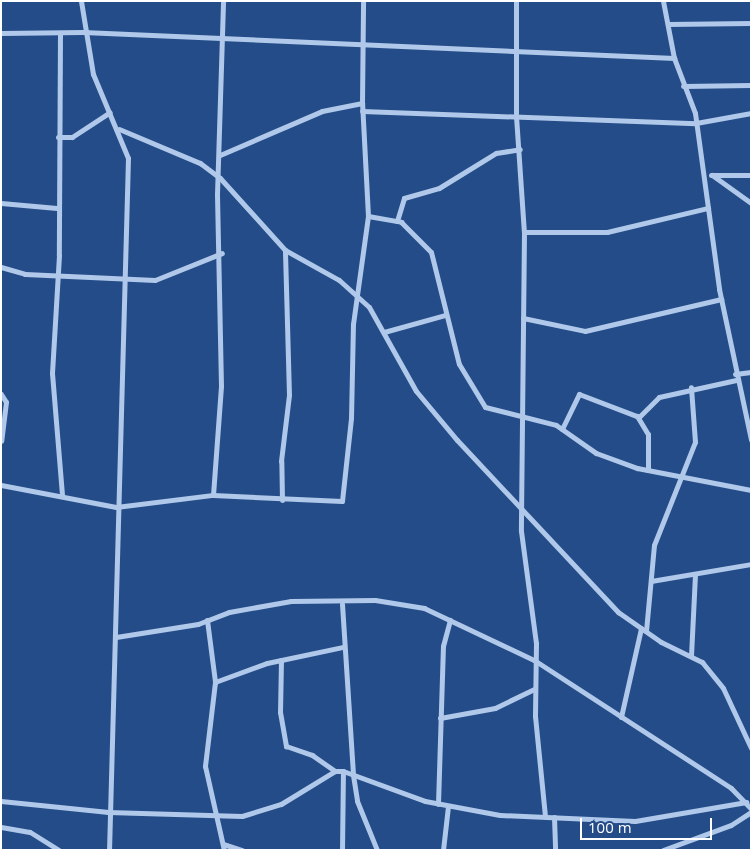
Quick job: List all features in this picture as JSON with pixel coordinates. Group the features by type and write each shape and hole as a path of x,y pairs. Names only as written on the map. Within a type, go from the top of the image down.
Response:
{"street":[{"path":"81,1 83,32 100,96 120,129 128,158 116,507 116,637 108,812 109,850"},
{"path":"213,495 221,386 222,253 220,155 223,1"},
{"path":"1,485 62,495 116,507 213,495 282,500 342,501 357,297 368,216 360,46 363,1"},
{"path":"516,1 516,116 520,149 524,232 521,503 545,817"},
{"path":"663,1 674,58 696,123 721,299 735,377 751,440"},
{"path":"668,24 751,23"},
{"path":"1,33 83,32 360,46 674,58"},
{"path":"60,33 57,208 58,275 52,373 62,495"},
{"path":"683,86 751,85"},
{"path":"220,155 322,111 362,103"},
{"path":"58,137 72,137 110,112"},
{"path":"362,112 696,123 751,113"},
{"path":"120,129 200,164 220,178 285,250 339,280 357,297 384,332 416,391 521,503 618,612 643,629 702,662 723,688 751,748"},
{"path":"397,221 404,198 439,188 496,153 520,149"},
{"path":"704,174 751,175"},
{"path":"712,175 751,202"},
{"path":"1,203 57,208"},
{"path":"524,232 607,232 708,208"},
{"path":"368,216 397,221 431,252 459,364 478,399 492,411 562,429 596,454 648,470 751,490"},
{"path":"282,500 281,461 289,395 285,250"},
{"path":"1,267 58,275 162,278 222,253"},
{"path":"523,318 585,331 721,299"},
{"path":"384,332 446,315"},
{"path":"637,416 659,397 751,372"},
{"path":"621,717 643,629 652,580 654,545 683,478 696,432 691,387"},
{"path":"562,429 576,397 586,393 637,416 648,434 648,470"},
{"path":"1,394 6,402 1,441"},
{"path":"652,580 695,575 751,564"},
{"path":"691,656 695,575"},
{"path":"116,637 207,620 290,601 342,604 396,602 450,620 534,660 746,802 751,810 731,825 663,850"},
{"path":"342,604 343,647 353,775 357,801 377,850"},
{"path":"207,620 215,682 205,750 215,816 224,850"},
{"path":"438,804 443,646 450,620"},
{"path":"215,682 281,660 343,647"},
{"path":"281,660 280,712 286,746 312,755 335,771"},
{"path":"440,718 495,708 534,689"},
{"path":"1,800 108,812 215,816 266,810 335,771 343,771 438,804 500,815 635,821 746,802"},
{"path":"342,850 343,771"},
{"path":"444,850 448,806"},
{"path":"554,817 554,850"},
{"path":"1,828 30,832 59,850"},
{"path":"223,844 242,850"}]}
